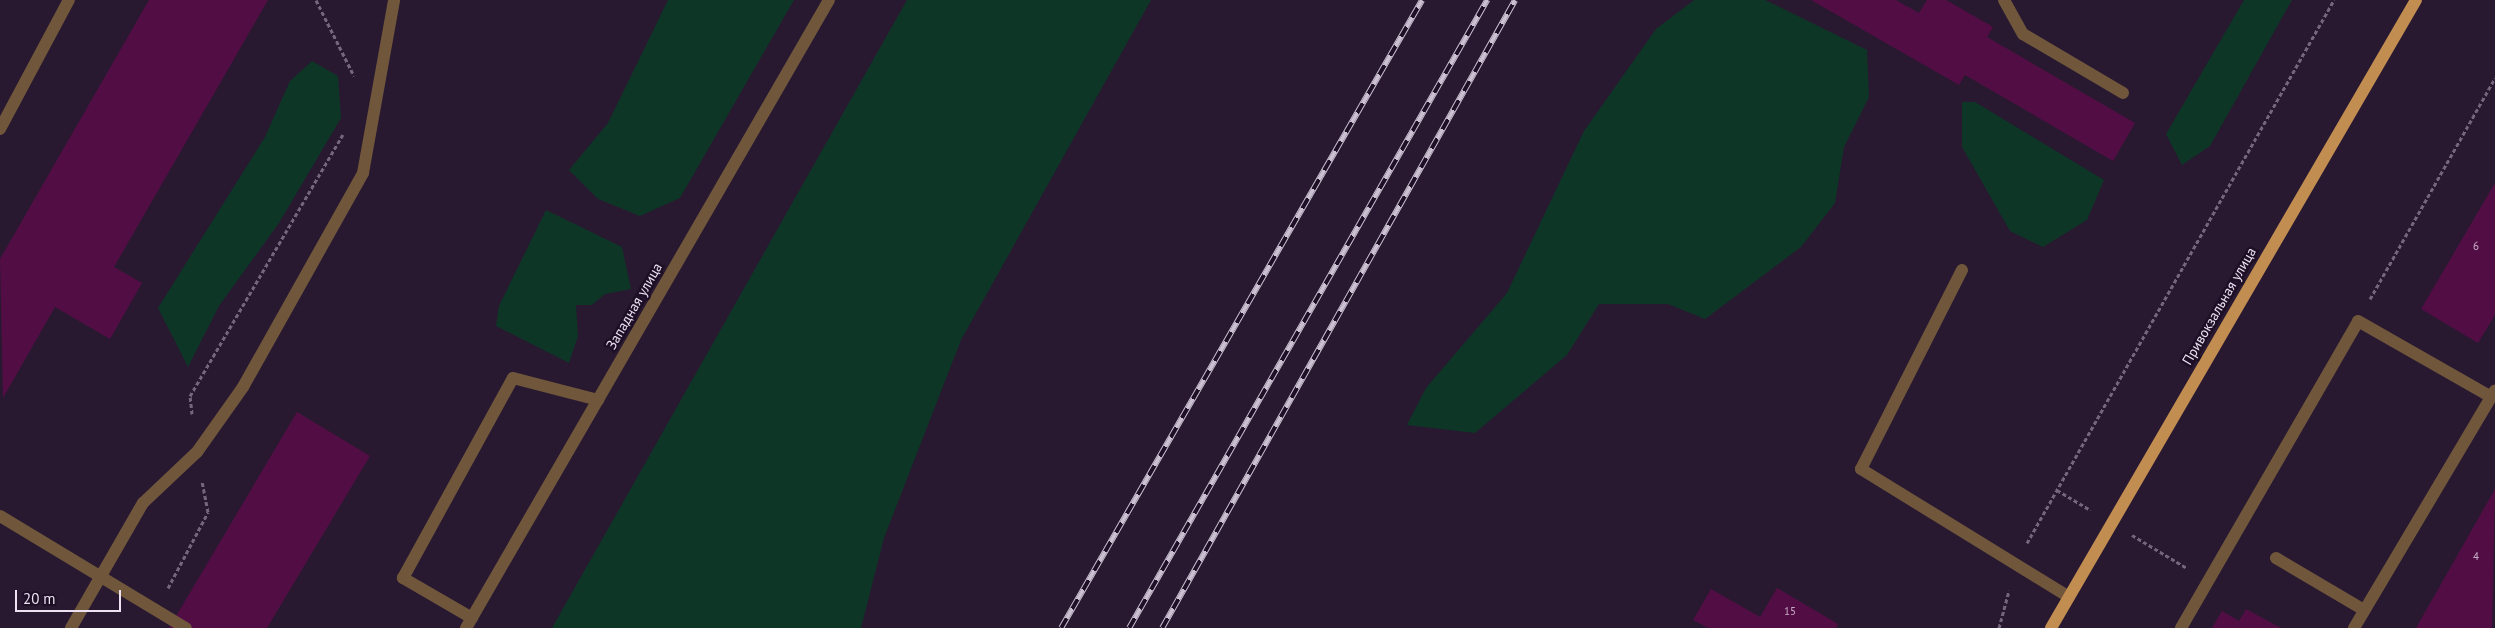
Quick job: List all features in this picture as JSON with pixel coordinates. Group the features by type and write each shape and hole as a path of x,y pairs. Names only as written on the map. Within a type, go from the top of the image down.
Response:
{"main road":[{"name":"Привокзальная улица","path":"2051,628 2416,0"}],"street":[{"path":"0,129 69,0"},
{"path":"71,628 98,576 142,503 197,452 243,388 363,173 394,0"},
{"name":"Западная улица","path":"469,623 829,0"},
{"path":"2004,0 2023,34 2123,93"},
{"path":"1962,270 1861,469 2016,562 2069,597"},
{"path":"2181,628 2358,321 2493,394 2354,628"},
{"path":"469,623 403,578 513,378 598,400"},
{"path":"0,516 186,628"},
{"path":"2276,558 2364,610"}],"path":[{"path":"1999,628 2016,562 2334,0"},
{"path":"2358,321 2495,78"}],"green space":[{"path":"668,0 794,0 680,198 640,216 598,199 569,170 608,123"},
{"path":"907,0 1151,0 961,340 884,538 861,628 552,628"},
{"path":"1694,0 1765,0 1867,50 1869,97 1844,147 1835,203 1801,247 1705,319 1668,304 1599,304 1567,355 1475,433 1407,425 1426,388 1507,293 1584,131 1656,29"},
{"path":"2244,0 2292,0 2210,146 2182,165 2166,134"},
{"path":"312,61 338,76 341,118 279,223 219,306 188,367 158,308 265,137 290,81"},
{"path":"1962,102 1975,102 2104,180 2087,220 2043,247 2010,231 1962,147"},
{"path":"546,210 622,247 631,289 605,294 592,305 576,305 578,336 569,363 496,326 499,306"}],"building":[{"path":"149,0 268,0 114,267 142,283 110,339 55,307 3,398 0,259"},
{"path":"1811,0 1896,0 1919,13 1927,0 1946,0 1993,27 1987,37 2135,123 2113,161 1965,75 1959,85"},
{"path":"2495,183 2495,315 2478,343 2421,309"},
{"path":"297,412 370,456 267,628 169,628"},
{"path":"2495,489 2492,628 2416,628"},
{"path":"1777,588 1838,624 1836,628 1708,628 1693,620 1711,589 1760,617"},
{"path":"2246,609 2281,628 2212,628 2222,611 2239,621"}],"railway":[{"path":"1061,628 1422,0"},
{"path":"1129,628 1487,0"},
{"path":"1162,628 1515,0"}]}
